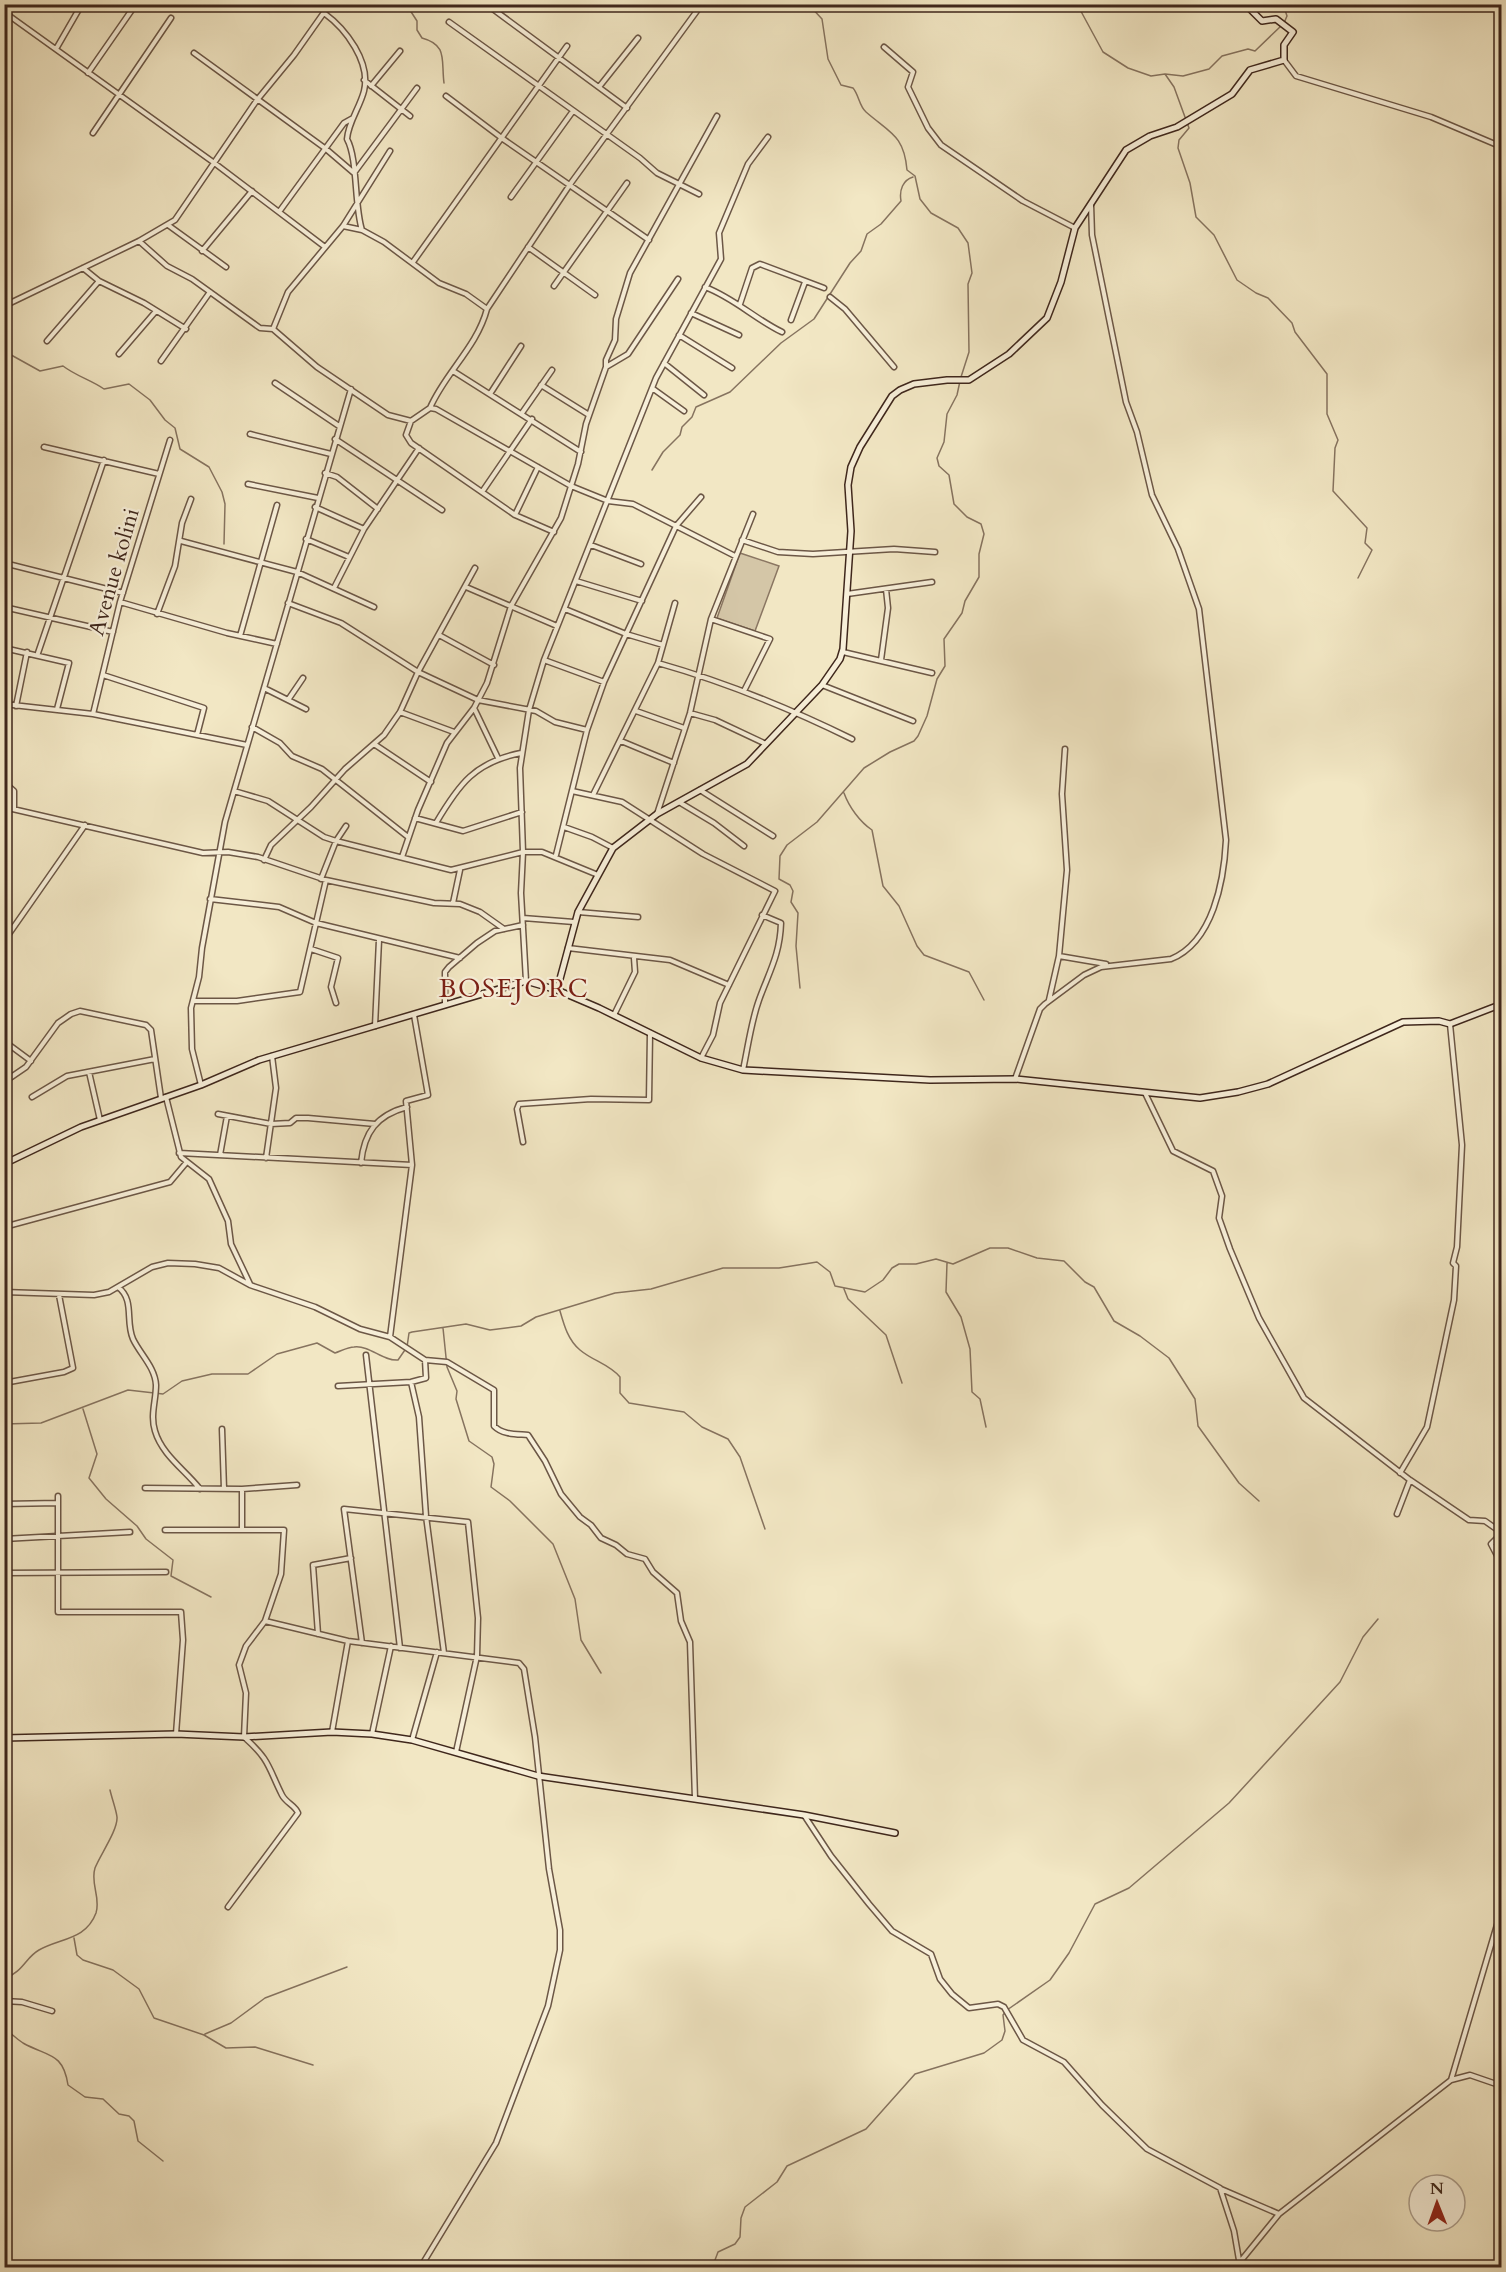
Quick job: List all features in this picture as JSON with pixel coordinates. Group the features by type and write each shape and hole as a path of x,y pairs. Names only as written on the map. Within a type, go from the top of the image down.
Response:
{"street":[{"path":"56,49 82,4"},
{"path":"88,73 136,4"},
{"path":"4,306 140,241 175,220 256,100 330,4"},
{"path":"486,4 627,108"},
{"path":"554,532 515,515 408,440 406,435 411,421 430,408 436,395 482,328 487,309 571,183 702,4"},
{"path":"1245,4 1262,21 1276,19 1293,32 1284,45 1284,60 1296,76 1422,114 1502,147"},
{"path":"4,12 213,162 325,247"},
{"path":"324,13 341,25 355,46 364,80 364,90 347,139 351,146 356,204 362,230"},
{"path":"93,133 121,95 171,18"},
{"path":"449,22 640,158 657,173 699,194"},
{"path":"599,87 638,38"},
{"path":"413,262 503,139 567,46"},
{"path":"884,47 913,72 908,87 928,128 941,145 1023,201 1076,228"},
{"path":"371,86 400,51"},
{"path":"194,54 326,148 354,173"},
{"path":"557,990 574,922 613,848 648,819 747,764 768,745 796,711 822,685 843,652 851,531 848,485 851,467 860,447 892,396 914,384 969,380 1009,354 1043,324 1061,282 1076,228 1126,150 1150,136 1177,128 1232,94 1248,71 1284,60"},
{"path":"364,80 411,116"},
{"path":"354,173 417,88"},
{"path":"446,96 503,139 571,183 649,240"},
{"path":"511,197 573,111"},
{"path":"402,857 430,782 454,732 474,708 494,665 511,606 554,532 571,486 589,415 606,367 606,360 615,340 616,319 630,273 717,116"},
{"path":"279,212 344,123 353,118"},
{"path":"526,981 521,753 529,710 544,660 652,388 721,259 719,233 748,164 768,137"},
{"path":"273,329 288,292 343,226 390,151"},
{"path":"554,286 627,183"},
{"path":"202,251 252,191"},
{"path":"1059,956 1110,965 1171,960 1180,956 1198,939 1218,891 1225,860 1226,840 1199,609 1178,549 1152,495 1137,432 1125,402 1092,235 1091,203"},
{"path":"168,225 226,267"},
{"path":"343,226 362,230 413,262 439,284 466,294 487,309"},
{"path":"140,241 167,266 210,292 260,328 273,329 317,367 388,415 411,421"},
{"path":"528,247 595,295"},
{"path":"740,304 752,268 760,264 824,288"},
{"path":"83,268 99,281 156,310 186,329"},
{"path":"606,367 628,354 678,279"},
{"path":"47,341 99,281"},
{"path":"791,320 805,282"},
{"path":"705,287 726,295 767,325 782,332"},
{"path":"161,361 186,329 210,292"},
{"path":"830,297 845,309 894,367"},
{"path":"119,354 156,310"},
{"path":"691,313 739,335"},
{"path":"679,335 732,368"},
{"path":"490,394 521,346"},
{"path":"664,363 704,395"},
{"path":"522,413 552,370"},
{"path":"453,371 532,419 580,452"},
{"path":"275,383 339,426"},
{"path":"541,385 589,415"},
{"path":"652,388 684,411"},
{"path":"201,1085 192,1049 193,1001 199,977 218,853 315,507 351,389"},
{"path":"430,408 436,409 571,486 608,501 633,504 735,556"},
{"path":"482,492 512,452 532,419"},
{"path":"250,434 331,454"},
{"name":"Avenue kolini","path":"93,714 120,602 170,440"},
{"path":"335,440 442,510"},
{"path":"44,447 159,474"},
{"path":"334,588 364,529 419,447"},
{"path":"38,653 104,460"},
{"path":"515,515 538,467"},
{"path":"325,473 337,477 378,509"},
{"path":"248,484 318,498"},
{"path":"556,855 587,730 604,682 676,526 700,497"},
{"path":"157,614 175,566 182,523 191,499"},
{"path":"240,636 277,506"},
{"path":"315,507 364,529"},
{"path":"657,814 690,713 711,620 753,514"},
{"path":"306,539 349,557"},
{"path":"181,540 297,572 374,607"},
{"path":"742,540 778,552 849,552 894,549 935,552"},
{"path":"591,545 641,564"},
{"path":"4,563 123,593"},
{"path":"264,860 271,845 374,744 400,712 418,672 476,568"},
{"path":"576,581 642,601"},
{"path":"847,594 932,582"},
{"path":"466,586 557,626"},
{"path":"881,660 888,608 886,589"},
{"path":"120,602 157,614 277,644"},
{"path":"288,603 341,623 418,672 478,700 536,711 555,722 587,730"},
{"path":"593,795 658,663 675,603"},
{"path":"4,607 113,632"},
{"path":"565,609 626,634 663,645"},
{"path":"711,620 770,639 744,692"},
{"path":"439,635 494,665"},
{"path":"4,648 38,653 69,663 57,709"},
{"path":"16,706 27,652"},
{"path":"843,652 932,672"},
{"path":"544,660 604,682"},
{"path":"658,663 698,674 796,711 852,740"},
{"path":"103,675 204,708 197,735"},
{"path":"288,700 303,678"},
{"path":"822,685 914,721"},
{"path":"264,688 306,709"},
{"path":"4,704 93,714 247,745"},
{"path":"474,708 498,758"},
{"path":"636,711 684,728"},
{"path":"400,712 454,732"},
{"path":"690,713 715,720 768,745"},
{"path":"252,727 280,743 292,756 322,769 408,837"},
{"path":"621,741 674,763"},
{"path":"374,744 430,782"},
{"path":"1049,1001 1059,956 1067,870 1062,795 1065,749"},
{"path":"436,824 464,782 498,758 521,753"},
{"path":"4,782 14,791 14,809"},
{"path":"700,789 773,836"},
{"path":"573,790 622,802 703,855 774,891 720,1003 713,1035 701,1058"},
{"path":"234,791 268,801 336,841 451,870 460,870 534,851 556,855 598,875"},
{"path":"679,802 744,846"},
{"path":"4,807 203,853 228,852 264,860 323,880 434,903 453,903 480,912 504,928"},
{"path":"415,818 463,831 522,812"},
{"path":"4,941 85,825"},
{"path":"193,1001 237,1001 300,992 323,880 336,841 346,826"},
{"path":"564,827 592,837 613,848"},
{"path":"453,903 460,870"},
{"path":"210,899 279,907 316,923 460,958"},
{"path":"578,912 638,917"},
{"path":"743,1070 759,1001 771,975 781,938 781,923 762,915"},
{"path":"523,918 574,922"},
{"path":"445,1005 446,972 477,943 504,928 523,925"},
{"path":"375,1027 379,940"},
{"path":"567,948 634,958 670,960 729,985"},
{"path":"310,949 338,958 330,987 336,1002"},
{"path":"614,1015 634,972 634,958"},
{"path":"1015,1080 1040,1009 1084,975 1110,965"},
{"path":"4,1164 100,1120 201,1085 272,1056 526,981 557,990 614,1015 701,1058 743,1070 930,1080 1015,1080 1200,1098 1268,1084 1403,1022 1439,1021 1450,1024 1502,1004"},
{"path":"4,1082 31,1061 58,1023 80,1011 146,1024 151,1030 155,1059 179,1153 186,1163 209,1179 228,1221 231,1244 250,1285"},
{"path":"390,1337 412,1165 406,1101 428,1095 414,1015"},
{"path":"1400,1473 1426,1427 1454,1300 1456,1266 1453,1263 1457,1248 1462,1145 1450,1024"},
{"path":"523,1142 517,1109 519,1104 591,1099 649,1100 650,1034"},
{"path":"4,1041 31,1061"},
{"path":"266,1158 276,1088 272,1056"},
{"path":"32,1097 67,1076 155,1059"},
{"path":"89,1072 100,1120"},
{"path":"1145,1092 1173,1151 1213,1171 1222,1196 1219,1218 1230,1250 1259,1318 1304,1398 1410,1480 1469,1520 1485,1521 1502,1533 1491,1544 1502,1565"},
{"path":"361,1163 363,1143 375,1124 391,1111 407,1107"},
{"path":"218,1114 271,1124 290,1123 296,1118 308,1118 375,1124"},
{"path":"220,1155 227,1116"},
{"path":"179,1153 412,1165"},
{"path":"4,1227 170,1182 186,1163"},
{"path":"4,1292 94,1295 118,1287 152,1267 168,1263 219,1268 250,1285 315,1307 360,1329 390,1337 425,1360 447,1362 494,1390 494,1426 499,1431 509,1434 528,1435 545,1461 561,1494 580,1517 601,1538 616,1545 627,1554 645,1559 652,1572 677,1593 681,1621 690,1642 695,1800"},
{"path":"118,1287 126,1294 129,1302 133,1338 154,1375 156,1384 152,1416 155,1433 172,1460 185,1470 201,1489"},
{"path":"4,1383 64,1372 73,1368 59,1295"},
{"path":"366,1355 400,1648"},
{"path":"338,1386 411,1382 426,1378 425,1360"},
{"path":"411,1382 419,1417 426,1516 444,1653"},
{"path":"222,1429 224,1489"},
{"path":"1397,1514 1410,1480"},
{"path":"145,1488 242,1489 297,1485"},
{"path":"242,1489 242,1530"},
{"path":"58,1496 58,1612 181,1612 183,1640 176,1734"},
{"path":"4,1504 58,1503"},
{"path":"362,1643 344,1509 468,1522 478,1618 477,1656 456,1752"},
{"path":"165,1530 284,1530 281,1574 265,1621 246,1646 239,1665 246,1693 244,1737 271,1767 283,1797 296,1808 298,1813 228,1907"},
{"path":"4,1539 130,1532"},
{"path":"318,1634 313,1565 351,1558"},
{"path":"4,1573 166,1572"},
{"path":"265,1621 348,1641 519,1663 524,1669 535,1737 549,1869 560,1930 560,1950 548,2006 496,2143 420,2268"},
{"path":"332,1732 348,1641"},
{"path":"372,1734 391,1646"},
{"path":"412,1740 437,1652"},
{"path":"4,1738 176,1734 244,1737 332,1732 372,1734 412,1740 538,1776 804,1815 895,1833"},
{"path":"804,1815 831,1856 892,1931 930,1954 940,1978 952,1994 969,2008 998,2004 1004,2007 1023,2040 1064,2062 1102,2105 1147,2150 1220,2188 1279,2214"},
{"path":"1450,2080 1502,1908"},
{"path":"4,2001 22,2002 52,2011"},
{"path":"1235,2268 1239,2260 1279,2214 1450,2080 1470,2075 1502,2086"},
{"path":"1220,2188 1234,2231 1239,2260"},
{"path":"4,2267 56,2267"}],"shaded area":[{"path":"740,553 779,566 755,631 717,618"}],"waterway":[{"path":"406,4 417,21 417,30 422,38 440,49 444,83"},
{"path":"796,4 809,5 822,19 828,59 841,85 853,88 864,110 889,130 899,142 903,149 907,170 915,176 920,199 931,213 958,228 968,243 972,273 968,284 969,352 961,377"},
{"path":"978,4 992,8 998,4"},
{"path":"1077,4 1103,52 1128,68 1151,76 1165,74 1183,76 1209,69 1222,56 1248,49 1255,51 1281,26"},
{"path":"1283,4 1287,16 1284,23"},
{"path":"1165,74 1174,87 1189,128 1179,140 1178,148 1190,183 1196,217 1214,235 1237,280 1268,298 1292,323 1295,332 1327,374 1327,414 1338,440 1335,448 1333,491 1367,528 1365,543 1372,550 1358,578"},
{"path":"652,470 663,452 680,435 682,427 692,417 696,407 730,392 781,343 814,319 850,263 861,251 867,234 881,224 901,201 902,186 913,177"},
{"path":"4,351 40,371 63,366 104,389 129,384 150,400 165,420 175,428 180,449 209,467 222,492 225,504 224,544"},
{"path":"800,988 796,946 798,913 791,902 793,891 790,885 779,879 780,856 787,845 817,822 864,768 914,741 918,736 927,716 937,679 945,666 944,639 962,613 965,601 979,577 979,554 984,534 981,524 967,517 954,504 949,475 939,466 937,458 944,442 947,414 957,395 960,381"},
{"path":"844,793 855,814 872,830 883,886 899,906 917,946 924,955 969,972 984,1000"},
{"path":"4,1424 41,1423 128,1390 163,1394 182,1381 212,1374 248,1374 277,1354 317,1343 335,1353 360,1347 392,1360 398,1360 407,1347 409,1333 412,1332 466,1324 490,1330 521,1326 536,1317 615,1293 651,1289 723,1268 779,1268 817,1262 830,1272 835,1286 865,1292 883,1280 892,1268 899,1264 916,1264 936,1259 953,1264 990,1248 1008,1248 1037,1258 1064,1261 1085,1282 1094,1287 1114,1321 1140,1336 1169,1358 1195,1399 1198,1426 1239,1483 1259,1501"},
{"path":"947,1263 946,1292 961,1317 970,1349 972,1392 980,1399 986,1427"},
{"path":"844,1289 848,1299 886,1335 902,1383"},
{"path":"560,1311 572,1342 585,1354 620,1377 620,1393 629,1403 684,1412 702,1427 728,1439 740,1457 765,1529"},
{"path":"443,1328 447,1367 457,1391 456,1399 469,1441 492,1457 494,1464 491,1487 510,1501 553,1544 575,1599 581,1640 601,1673"},
{"path":"83,1409 97,1454 89,1478 106,1499 137,1526 146,1539 173,1560 171,1576 211,1597"},
{"path":"712,2268 718,2252 735,2244 740,2237 741,2218 745,2207 777,2182 787,2166 866,2129 915,2074 984,2053 1002,2040 1005,2031 1003,2015 1050,1980 1069,1953 1095,1904 1129,1888 1229,1803 1340,1682 1363,1637 1378,1619"},
{"path":"4,1979 16,1972 39,1950 72,1937 92,1922 97,1907 95,1868 117,1822 110,1790"},
{"path":"74,1938 77,1955 83,1960 113,1970 139,1989 154,2018 204,2035 226,2048 255,2047 313,2065"},
{"path":"205,2034 231,2023 265,1998 347,1967"},
{"path":"4,2029 23,2043 58,2061 66,2074 68,2085 85,2097 103,2099 119,2114 129,2116 134,2121 138,2141 163,2161"}],"district":[{"name":"BOSEJORC","path":"514,988"}]}
